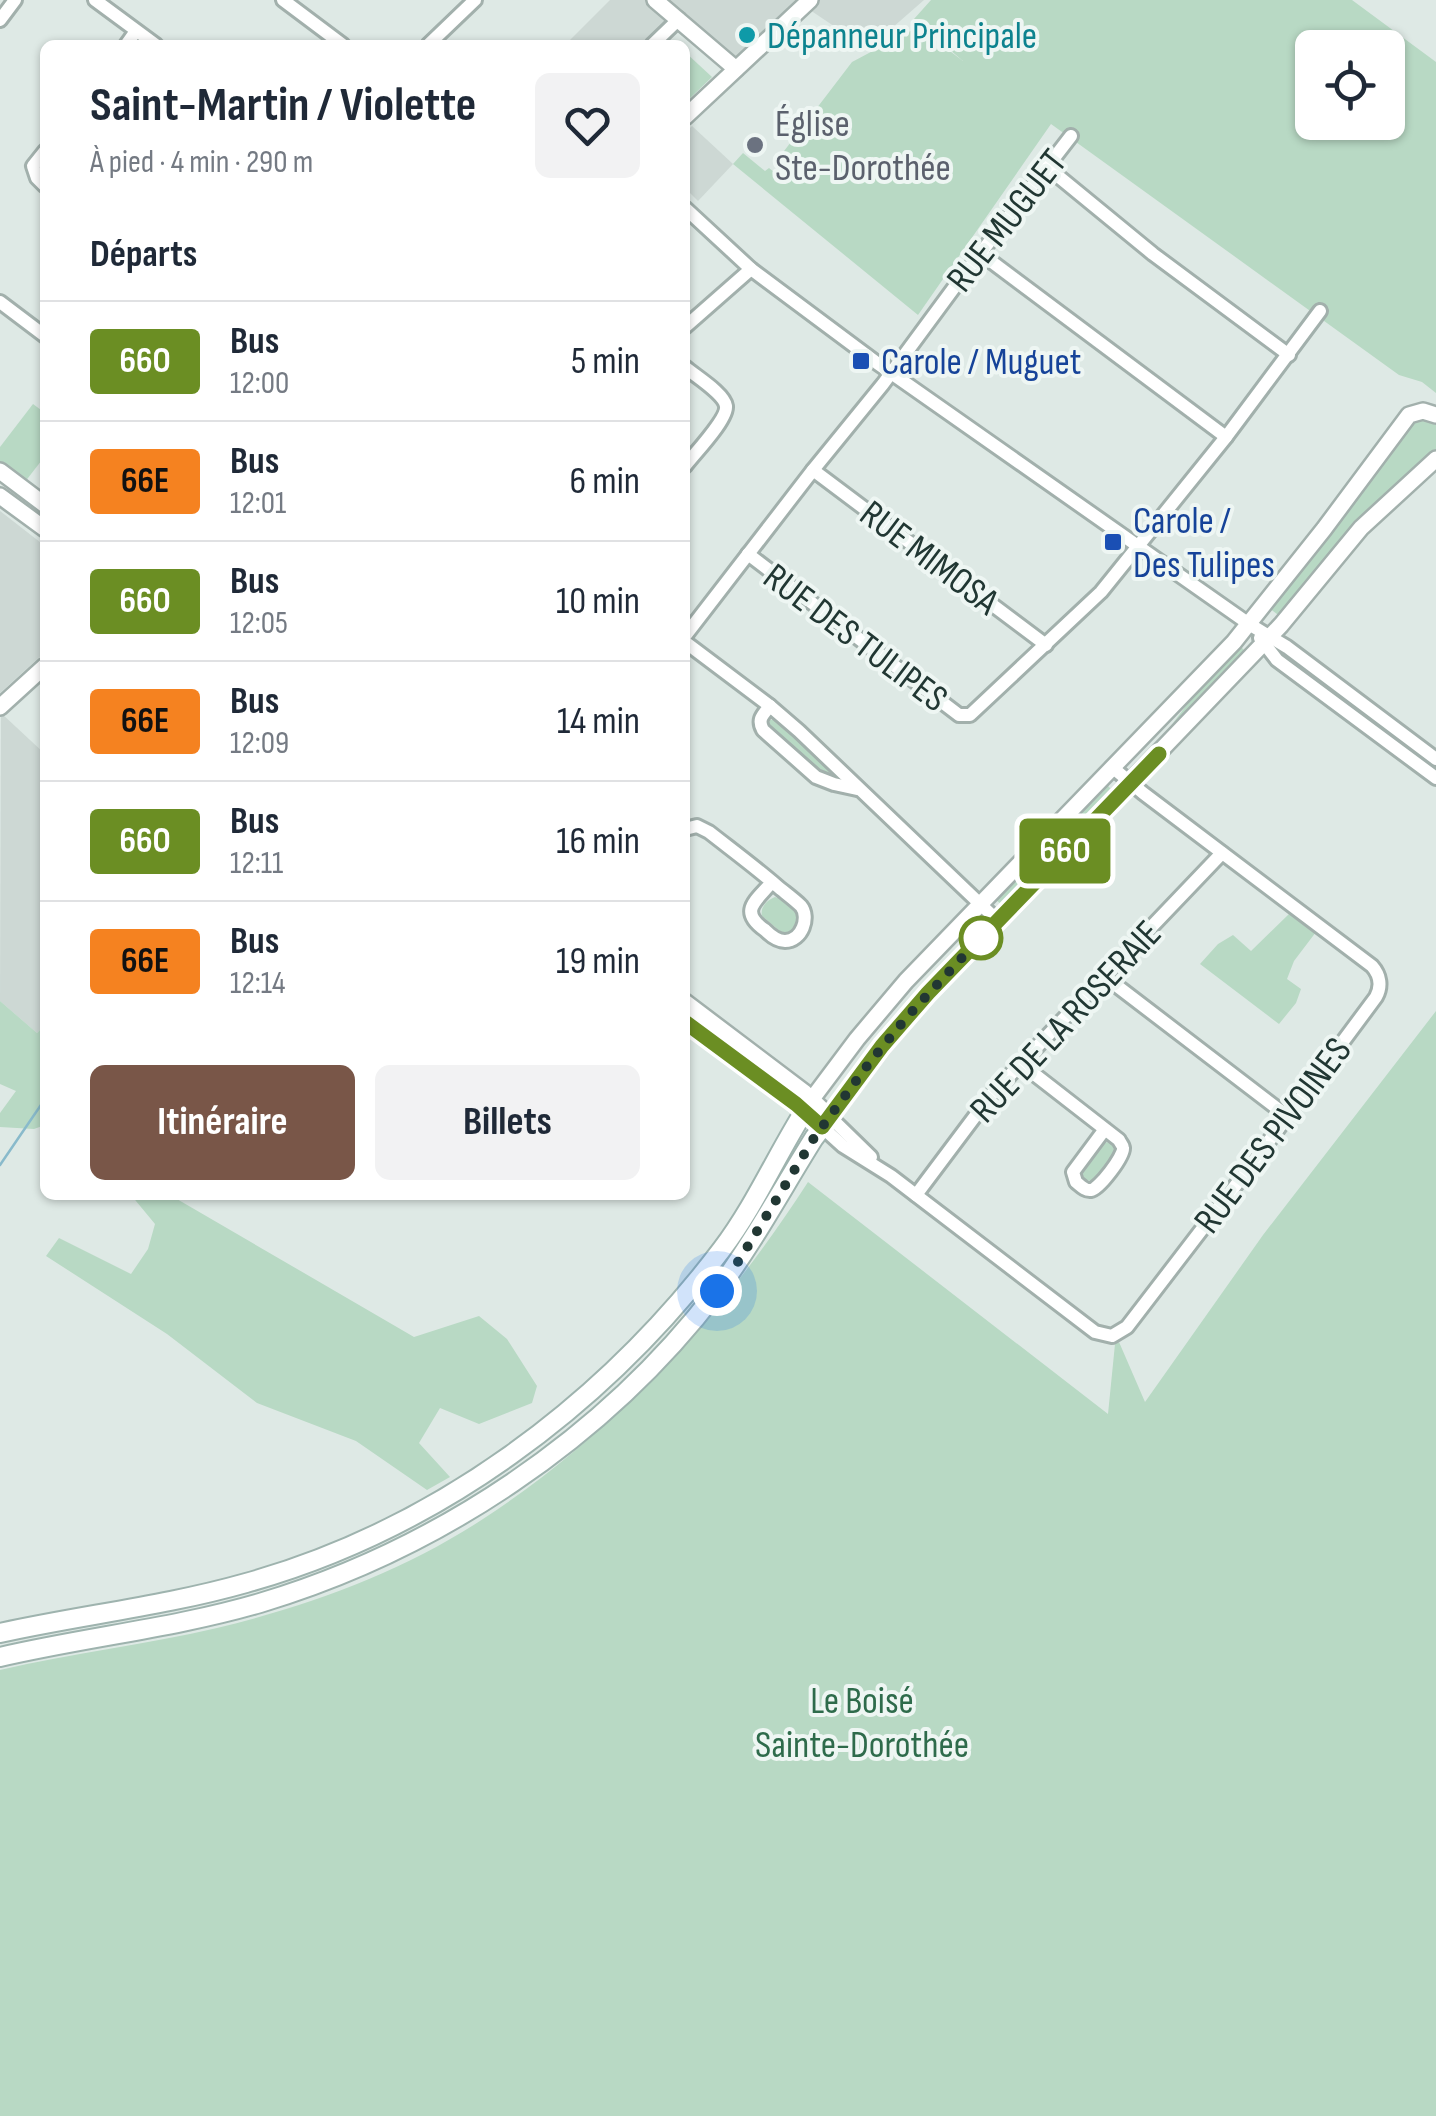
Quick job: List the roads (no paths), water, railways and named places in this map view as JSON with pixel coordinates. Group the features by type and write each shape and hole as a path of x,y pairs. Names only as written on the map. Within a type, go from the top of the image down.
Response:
{"main road":[{"path":"0,1633 259,1580 375,1534 476,1478 576,1405 663,1320 730,1238 808,1105"},
{"path":"0,1657 190,1621 284,1595 378,1558 490,1497 554,1452 612,1404 687,1328 731,1272 826,1122"}],"street":[{"path":"0,20 16,0"},
{"path":"96,0 149,40"},
{"path":"283,0 336,40"},
{"path":"433,40 476,0"},
{"path":"655,0 736,69"},
{"path":"690,112 810,0"},
{"path":"657,40 679,19"},
{"path":"130,40 136,31"},
{"name":"RUE MUGUET","path":"690,632 1070,136"},
{"path":"40,158 33,166 40,181"},
{"path":"1046,167 1153,254 1289,355"},
{"path":"690,213 750,269 1249,624 1267,640 1278,660 1436,778"},
{"path":"980,253 1226,437"},
{"path":"690,322 750,269"},
{"path":"0,302 40,332"},
{"name":"RUE DES TULIPES","path":"748,554 959,715 970,715 1101,592 1226,437 1320,311"},
{"path":"690,372 720,395 726,406 724,417 690,460"},
{"path":"808,1105 883,1006 1232,645 1406,419 1420,411 1436,415"},
{"path":"690,1006 826,1122 894,1031 1267,640 1360,528 1436,459"},
{"name":"RUE MIMOSA","path":"814,470 1046,644"},
{"path":"0,471 40,502 23,514"},
{"path":"0,496 40,526"},
{"path":"1267,640 1287,647 1436,759"},
{"path":"690,643 770,706 998,921"},
{"path":"0,706 40,670"},
{"path":"770,706 760,718 763,730 816,777 858,789"},
{"name":"RUE DES PIVOINES","path":"826,1122 843,1146 891,1176 1094,1332 1112,1336 1127,1327 1376,997 1380,980 1372,966 1112,767"},
{"path":"690,828 697,826 709,832 772,882 803,908 805,924 794,939 774,937 753,922 750,915 751,908 772,882"},
{"name":"RUE DE LA ROSERAIE","path":"916,1195 966,1126 1020,1063 1222,853"},
{"path":"1104,976 1288,1116"},
{"path":"690,1025 808,1105"},
{"path":"1020,1063 1105,1129 1122,1144 1122,1154 1100,1184 1087,1190 1076,1182 1074,1172 1105,1129"}],"waterway":[{"path":"0,1165 40,1106"}],"place":[{"name":"Dépanneur Principale","path":"747,35"},
{"name":"Église Ste-Dorothée","path":"755,145"},
{"name":"Carole / Muguet","path":"861,361"},
{"name":"Carole / Des Tulipes","path":"1113,542"}],"park label":[{"name":"Le Boisé Sainte-Dorothée","path":"862,1722"}]}
